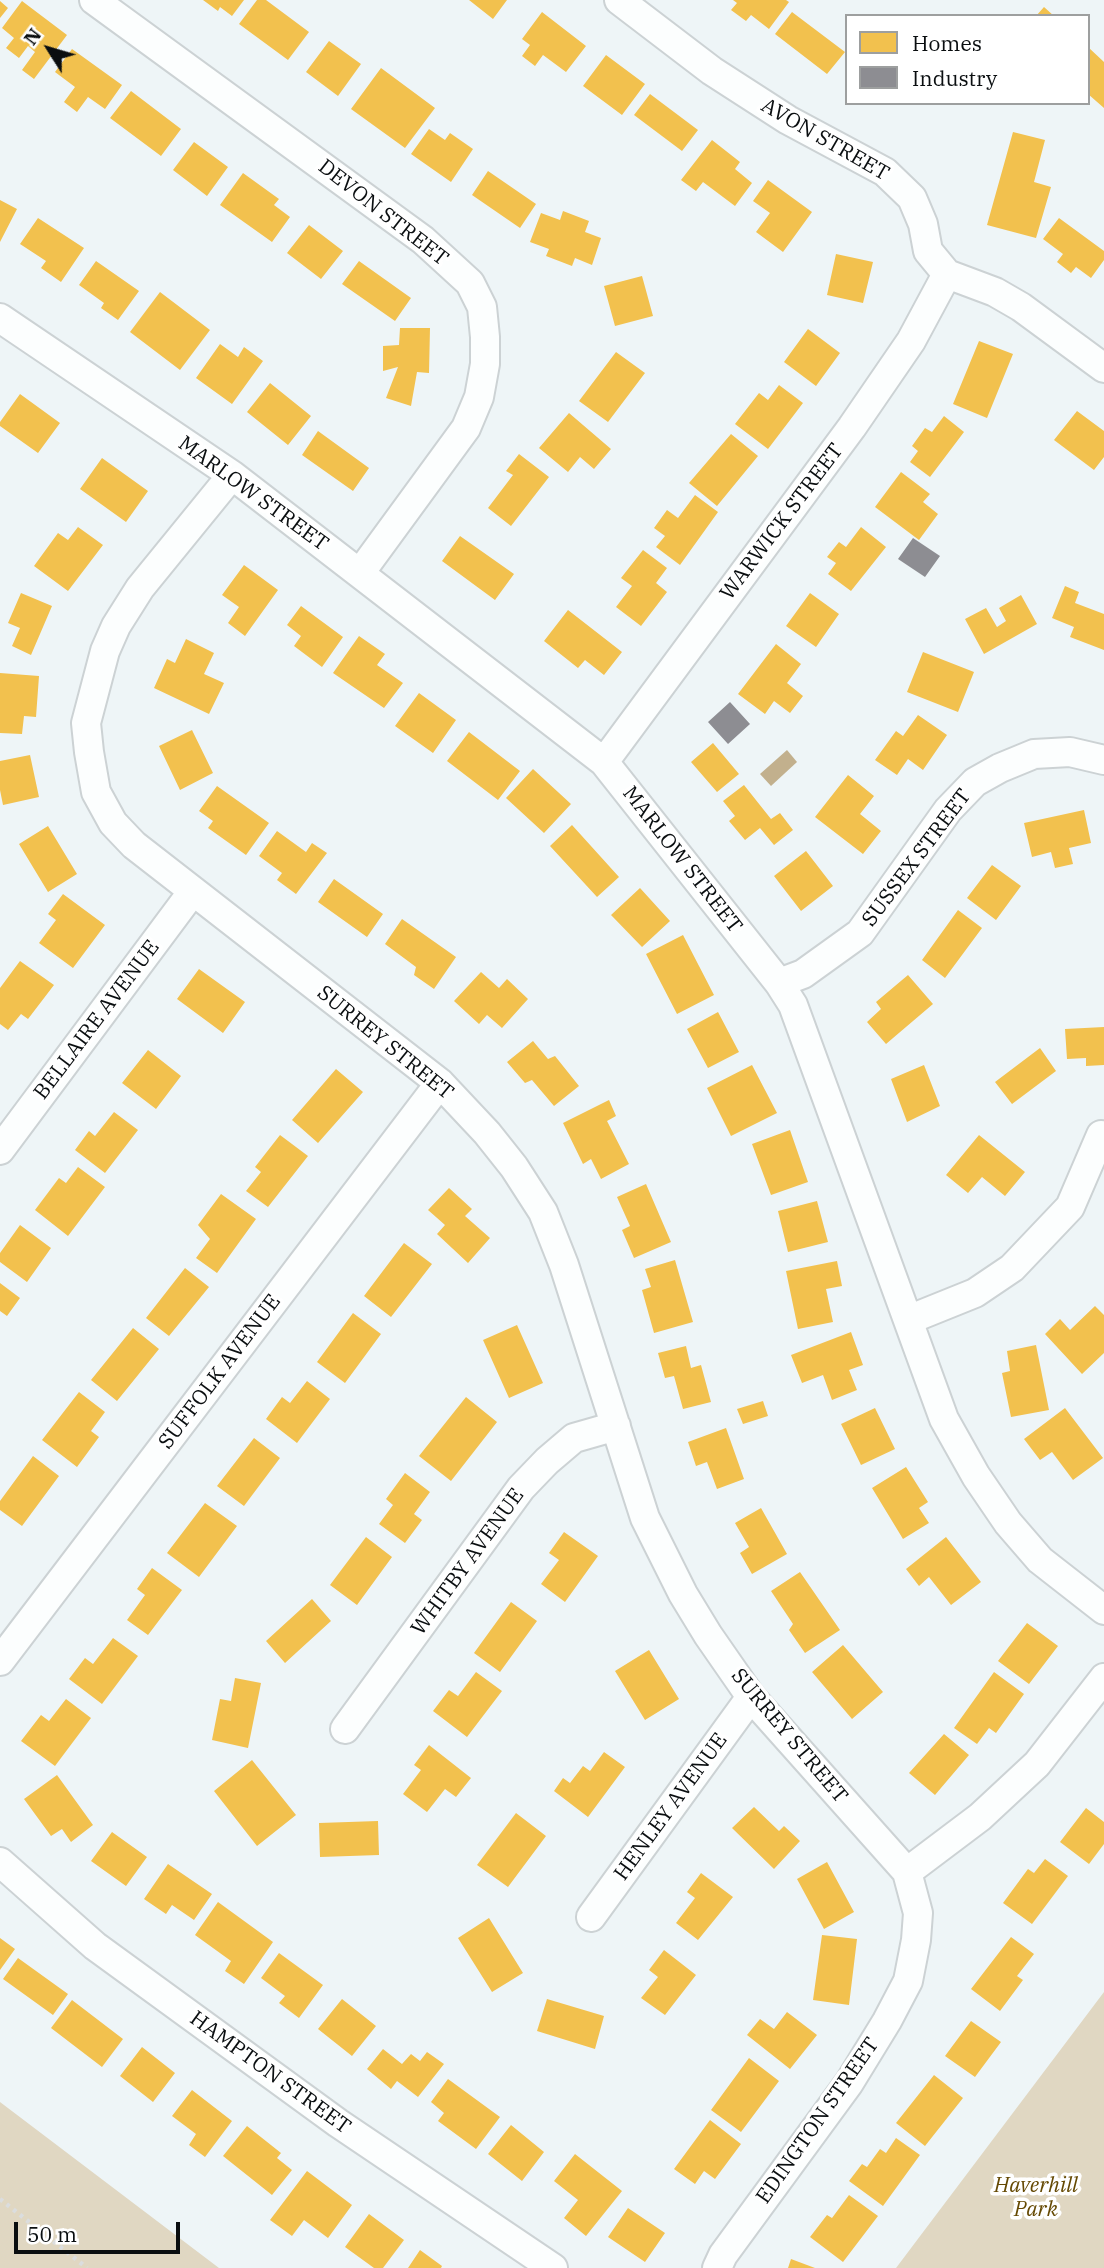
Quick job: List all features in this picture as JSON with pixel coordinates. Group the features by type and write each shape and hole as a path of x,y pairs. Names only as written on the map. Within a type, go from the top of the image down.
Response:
{"street":[{"name":"DEVON STREET","path":"94,0 423,240 470,283 482,307 485,364 479,397 466,428 360,573"},
{"name":"AVON STREET","path":"619,0 712,71 777,113 885,172 900,184 912,198 923,224 928,251 947,274"},
{"path":"947,274 995,292 1021,307 1104,369"},
{"name":"WARWICK STREET","path":"604,762 852,427 911,341 947,274"},
{"name":"MARLOW STREET","path":"0,318 232,475 604,762 779,983 793,1005 944,1419 976,1476 1008,1522 1041,1560 1104,1611"},
{"name":"SURREY STREET","path":"232,475 140,589 116,626 105,651 86,723 96,792 113,823 135,845 440,1083 487,1133 514,1167 542,1212 564,1265 645,1518 683,1594 751,1697 907,1872"},
{"name":"SUSSEX STREET","path":"779,983 803,974 860,933 948,810 975,782 1034,754 1070,752 1104,760"},
{"name":"BELLAIRE AVENUE","path":"0,1150 193,891"},
{"name":"SUFFOLK AVENUE","path":"0,1661 440,1083"},
{"path":"908,1320 975,1293 1012,1268 1070,1207 1101,1135"},
{"name":"WHITBY AVENUE","path":"345,1729 521,1488 574,1438 616,1426"},
{"path":"907,1872 981,1817 1037,1764 1104,1678"},
{"name":"HENLEY AVENUE","path":"591,1917 751,1697"},
{"name":"HAMPTON STREET","path":"0,1862 95,1946 338,2123 553,2268"},
{"name":"EDINGTON STREET","path":"717,2268 723,2255 849,2083 887,2021 908,1980 918,1913 907,1872"}],"path":[{"path":"0,2199 87,2268"}],"green space":[{"name":"Haverhill Park","path":"1104,1992 1104,2268 896,2268"},
{"path":"0,2102 219,2268 0,2268"}],"shaded area":[{"path":"787,750 797,762 771,786 760,774"}],"building: Homes":[{"path":"203,0 244,0 232,16 220,7 218,11"},
{"path":"257,0 266,0 309,32 288,60 239,24"},
{"path":"469,0 507,0 493,19"},
{"path":"733,0 789,2 769,29 751,15 746,21 731,10 737,3"},
{"path":"0,1 8,8 0,18"},
{"path":"22,1 67,35 34,79 22,70 35,52 28,46 19,58 6,48 14,38 2,28"},
{"path":"1044,7 1052,14 1038,14"},
{"path":"542,12 586,46 566,72 543,55 535,66 522,56 530,45 522,39"},
{"path":"792,12 845,52 827,74 775,34"},
{"path":"329,41 361,64 338,96 306,72"},
{"path":"72,49 122,85 105,109 88,97 77,112 64,102 75,87 55,72"},
{"path":"1090,49 1104,62 1104,108 1090,96"},
{"path":"606,55 645,84 622,115 583,86"},
{"path":"381,68 435,108 405,148 351,109"},
{"path":"131,91 181,129 161,156 110,118"},
{"path":"650,94 698,130 682,151 634,115"},
{"path":"429,129 445,140 450,133 473,149 451,182 411,154"},
{"path":"1013,132 1045,140 1034,182 1051,187 1036,238 987,225"},
{"path":"712,140 740,162 735,169 752,183 735,206 703,182 696,191 681,180"},
{"path":"194,142 228,167 207,196 173,170"},
{"path":"488,171 536,204 520,228 472,195"},
{"path":"243,173 279,199 274,205 290,217 272,242 220,205"},
{"path":"768,180 812,212 783,252 756,232 770,213 753,201"},
{"path":"0,200 17,209 0,242"},
{"path":"563,211 589,221 585,232 601,238 592,265 575,258 572,266 546,256 549,249 530,242 541,213 560,220"},
{"path":"38,218 84,248 61,282 41,268 46,261 20,244"},
{"path":"1059,218 1104,251 1104,260 1091,278 1076,267 1071,273 1057,262 1063,254 1043,239"},
{"path":"309,225 343,251 321,279 287,253"},
{"path":"836,254 873,262 863,303 827,295"},
{"path":"96,261 139,291 118,320 101,308 104,303 79,285"},
{"path":"359,261 411,298 395,321 342,284"},
{"path":"642,276 653,316 615,326 604,286"},
{"path":"160,292 210,330 180,370 130,332"},
{"path":"400,328 430,328 429,373 417,372 411,406 386,398 398,367 383,371 383,346 399,345"},
{"path":"808,329 840,353 816,386 784,362"},
{"path":"979,341 1013,354 987,418 953,404"},
{"path":"220,344 238,357 244,347 263,361 232,404 196,378"},
{"path":"616,352 645,373 608,422 579,401"},
{"path":"270,383 311,416 288,445 247,412"},
{"path":"779,385 803,403 768,449 735,424 759,393 768,400"},
{"path":"20,394 60,423 38,453 0,426 0,422"},
{"path":"1077,411 1104,431 1104,457 1094,470 1054,440"},
{"path":"569,413 611,449 594,469 580,457 568,472 539,448"},
{"path":"944,416 964,432 930,477 910,462 918,451 912,446 925,428 932,432"},
{"path":"318,431 369,468 353,491 302,455"},
{"path":"731,434 758,456 717,506 689,483"},
{"path":"519,454 549,477 511,526 488,508 513,475 506,471"},
{"path":"102,458 148,491 126,522 80,489"},
{"path":"901,472 930,494 923,502 938,514 919,540 875,507"},
{"path":"695,495 718,512 680,565 656,547 665,536 654,528 667,510 678,518"},
{"path":"78,527 103,545 68,591 34,566 58,533 68,540"},
{"path":"861,527 886,547 851,591 828,574 836,563 827,557 839,542 846,547"},
{"path":"460,536 514,574 495,600 442,561"},
{"path":"643,550 667,568 656,583 667,592 641,626 616,607 632,586 621,578"},
{"path":"244,565 278,590 245,636 228,623 239,607 222,595"},
{"path":"1065,586 1079,592 1075,603 1104,614 1104,650 1070,637 1074,627 1052,618"},
{"path":"21,593 52,606 31,655 12,646 20,628 8,623"},
{"path":"810,593 839,614 816,647 786,626"},
{"path":"1021,595 1037,624 984,654 965,619 986,608 997,627 1006,621 999,608"},
{"path":"301,606 343,637 322,667 294,646 301,636 287,625"},
{"path":"568,610 622,652 604,675 585,660 578,668 544,641"},
{"path":"359,636 385,654 377,665 403,683 384,708 333,673"},
{"path":"186,639 214,653 204,674 224,683 209,714 154,688 167,659 175,663"},
{"path":"776,644 801,664 787,683 803,696 790,713 774,701 765,714 738,694"},
{"path":"923,652 974,672 958,712 907,692"},
{"path":"0,673 39,676 36,717 24,716 22,734 0,733"},
{"path":"419,693 456,720 433,753 395,726"},
{"path":"918,715 947,735 923,770 908,759 897,775 875,760 896,731 903,736"},
{"path":"192,730 213,773 180,790 159,746"},
{"path":"469,732 520,771 498,800 447,761"},
{"path":"713,743 739,774 717,792 691,762"},
{"path":"30,755 39,797 3,805 0,761"},
{"path":"533,769 571,804 544,833 506,798"},
{"path":"848,775 874,796 860,814 881,831 863,854 815,817"},
{"path":"744,785 771,819 780,813 793,830 774,845 760,828 745,840 729,821 735,816 723,801"},
{"path":"217,786 269,823 246,855 208,828 213,821 199,811"},
{"path":"1084,810 1091,843 1069,848 1073,864 1055,868 1051,852 1032,857 1024,823"},
{"path":"572,825 619,877 597,897 550,846"},
{"path":"48,826 77,874 48,892 19,844"},
{"path":"277,831 306,852 312,843 327,853 296,894 277,880 282,873 259,856"},
{"path":"806,851 833,886 801,911 774,876"},
{"path":"992,865 1021,886 996,920 967,898"},
{"path":"334,879 383,914 367,937 318,902"},
{"path":"640,888 670,921 642,947 611,915"},
{"path":"63,894 105,925 73,968 39,943 56,920 48,914"},
{"path":"958,910 982,928 945,978 922,960"},
{"path":"402,919 456,957 434,989 414,975 416,967 385,944"},
{"path":"683,935 714,995 677,1014 646,954"},
{"path":"20,961 54,985 28,1019 21,1014 8,1030 0,1024 0,988"},
{"path":"199,969 245,1002 223,1033 177,999"},
{"path":"481,972 499,988 507,979 528,999 502,1028 487,1015 479,1024 454,1001"},
{"path":"908,975 933,1004 886,1044 867,1022 881,1009 876,1002"},
{"path":"718,1012 739,1052 708,1068 687,1029"},
{"path":"1104,1027 1104,1065 1086,1066 1086,1058 1067,1059 1065,1029"},
{"path":"533,1041 548,1059 555,1056 579,1086 554,1106 532,1080 525,1083 507,1062"},
{"path":"1040,1048 1056,1071 1012,1104 995,1082"},
{"path":"148,1050 181,1076 156,1109 122,1083"},
{"path":"752,1065 777,1113 731,1136 707,1088"},
{"path":"924,1065 940,1106 907,1122 891,1079"},
{"path":"336,1069 363,1092 318,1143 292,1120"},
{"path":"609,1100 616,1116 607,1121 629,1164 601,1179 591,1159 583,1164 563,1123"},
{"path":"114,1112 138,1130 105,1173 75,1150 89,1131 95,1136"},
{"path":"790,1130 808,1182 771,1195 752,1144"},
{"path":"280,1135 308,1156 268,1207 246,1191 261,1172 255,1167"},
{"path":"979,1135 1025,1172 1005,1196 982,1177 968,1193 946,1175"},
{"path":"78,1167 105,1187 68,1236 35,1210 59,1178 66,1183"},
{"path":"646,1184 671,1242 634,1258 622,1230 630,1226 617,1197"},
{"path":"449,1188 472,1209 465,1216 490,1238 468,1263 437,1234 445,1225 428,1210"},
{"path":"221,1194 256,1219 217,1273 196,1258 210,1239 198,1225"},
{"path":"817,1201 828,1242 788,1252 778,1211"},
{"path":"20,1225 51,1248 27,1282 0,1262 0,1253"},
{"path":"404,1243 432,1264 391,1317 364,1296"},
{"path":"675,1260 693,1322 654,1333 642,1290 651,1287 645,1269"},
{"path":"837,1261 842,1286 826,1289 833,1322 798,1329 786,1271"},
{"path":"185,1268 209,1287 169,1336 146,1318"},
{"path":"0,1283 20,1298 7,1316 0,1311"},
{"path":"1095,1306 1104,1315 1104,1353 1082,1374 1045,1334 1060,1319 1070,1330"},
{"path":"353,1313 381,1334 345,1383 317,1362"},
{"path":"517,1325 543,1383 509,1398 483,1340"},
{"path":"133,1328 159,1349 117,1401 91,1380"},
{"path":"851,1332 863,1365 849,1370 857,1390 832,1400 823,1375 802,1383 791,1355"},
{"path":"1036,1345 1049,1410 1011,1417 1002,1373 1010,1371 1007,1351"},
{"path":"686,1346 691,1368 701,1365 711,1402 683,1409 674,1376 665,1378 658,1353"},
{"path":"307,1381 330,1399 297,1443 266,1419 282,1397 290,1403"},
{"path":"79,1392 105,1412 91,1431 99,1437 77,1467 42,1440"},
{"path":"466,1397 497,1422 451,1481 419,1456"},
{"path":"763,1401 768,1416 743,1424 737,1409"},
{"path":"875,1408 895,1449 861,1465 841,1424"},
{"path":"1065,1408 1103,1458 1073,1480 1052,1452 1040,1460 1024,1439"},
{"path":"726,1428 744,1479 717,1489 707,1462 696,1466 688,1442"},
{"path":"254,1438 280,1458 244,1506 217,1486"},
{"path":"33,1456 59,1476 22,1526 0,1510 0,1501"},
{"path":"906,1467 928,1502 919,1508 929,1523 903,1539 872,1488"},
{"path":"405,1473 430,1492 414,1514 422,1520 405,1543 379,1524 393,1505 386,1499"},
{"path":"205,1503 237,1526 199,1577 167,1553"},
{"path":"761,1508 787,1554 752,1574 740,1553 749,1547 735,1523"},
{"path":"564,1532 598,1556 565,1602 541,1584 559,1560 549,1553"},
{"path":"366,1537 392,1557 357,1605 330,1585"},
{"path":"946,1537 981,1582 951,1605 929,1577 919,1586 906,1569"},
{"path":"152,1568 182,1590 148,1635 127,1620 145,1595 137,1589"},
{"path":"800,1572 840,1630 805,1653 789,1630 793,1624 771,1591"},
{"path":"312,1599 331,1621 285,1663 266,1641"},
{"path":"511,1602 537,1621 500,1672 474,1653"},
{"path":"1027,1623 1058,1646 1029,1684 998,1661"},
{"path":"113,1638 138,1656 102,1704 69,1679 85,1658 93,1664"},
{"path":"843,1645 883,1692 852,1719 812,1672"},
{"path":"649,1650 679,1699 645,1720 615,1671"},
{"path":"476,1672 502,1691 467,1737 433,1711 449,1690 458,1696"},
{"path":"994,1672 1024,1694 996,1733 989,1728 977,1744 954,1728"},
{"path":"235,1678 261,1683 248,1748 212,1740 220,1699 231,1701"},
{"path":"66,1699 91,1718 55,1766 21,1741 41,1715 49,1721"},
{"path":"944,1734 969,1755 935,1795 909,1773"},
{"path":"429,1745 471,1778 456,1797 445,1789 427,1812 403,1794 421,1770 414,1765"},
{"path":"604,1752 625,1767 588,1817 554,1791 563,1778 570,1783 583,1766 590,1771"},
{"path":"252,1760 296,1815 257,1846 214,1791"},
{"path":"57,1775 93,1825 71,1842 62,1829 51,1836 24,1799"},
{"path":"754,1807 779,1831 784,1826 800,1841 774,1869 732,1828"},
{"path":"1086,1808 1104,1822 1104,1844 1089,1864 1060,1842"},
{"path":"516,1813 546,1836 508,1887 477,1865"},
{"path":"378,1821 379,1855 320,1857 319,1823"},
{"path":"112,1832 147,1857 126,1886 91,1861"},
{"path":"1045,1859 1068,1876 1032,1924 1003,1903 1028,1869 1034,1873"},
{"path":"827,1862 854,1912 824,1929 797,1879"},
{"path":"168,1864 212,1894 194,1920 172,1905 166,1914 144,1899"},
{"path":"701,1873 733,1897 698,1940 676,1923 695,1898 687,1892"},
{"path":"218,1902 273,1942 244,1984 225,1971 231,1961 195,1935"},
{"path":"489,1918 523,1973 492,1992 458,1938"},
{"path":"822,1935 857,1939 849,2005 813,2000"},
{"path":"1011,1937 1034,1954 1017,1976 1023,1980 1000,2011 971,1989"},
{"path":"0,1938 15,1949 0,1970"},
{"path":"664,1950 696,1975 665,2015 641,1998 658,1977 649,1970"},
{"path":"279,1953 323,1985 299,2018 279,2003 285,1996 261,1978"},
{"path":"18,1958 68,1994 53,2015 3,1979"},
{"path":"342,1999 376,2026 352,2056 318,2029"},
{"path":"547,1999 604,2016 595,2049 537,2031"},
{"path":"72,2000 123,2039 102,2067 51,2028"},
{"path":"787,2012 817,2035 790,2069 747,2035 760,2019 774,2029"},
{"path":"971,2021 1001,2042 975,2077 945,2056"},
{"path":"142,2047 175,2073 153,2102 120,2076"},
{"path":"383,2049 402,2064 411,2054 420,2061 427,2052 444,2064 418,2097 397,2081 391,2089 367,2069"},
{"path":"749,2058 779,2081 741,2132 711,2110"},
{"path":"934,2075 963,2098 925,2146 896,2123"},
{"path":"448,2079 500,2117 476,2149 438,2121 444,2113 431,2102"},
{"path":"192,2090 232,2121 205,2157 189,2145 196,2134 172,2116"},
{"path":"710,2120 741,2144 715,2179 704,2171 695,2184 674,2169"},
{"path":"511,2125 544,2152 522,2181 488,2154"},
{"path":"247,2126 281,2153 277,2158 292,2170 272,2195 223,2156"},
{"path":"896,2138 920,2155 883,2206 849,2181 862,2164 867,2167 880,2149 886,2153"},
{"path":"575,2154 622,2191 586,2236 564,2218 578,2200 554,2181"},
{"path":"307,2171 352,2205 328,2238 304,2220 292,2236 270,2220"},
{"path":"849,2195 878,2216 843,2262 810,2237 827,2215 832,2218"},
{"path":"628,2208 665,2233 645,2262 608,2237"},
{"path":"369,2214 404,2240 383,2268 374,2268 345,2247"},
{"path":"420,2250 442,2266 441,2268 408,2268"},
{"path":"791,2259 815,2268 788,2268"}],"building: Industry":[{"path":"913,538 940,556 925,577 898,559"},
{"path":"730,702 750,724 728,744 708,722"}]}
